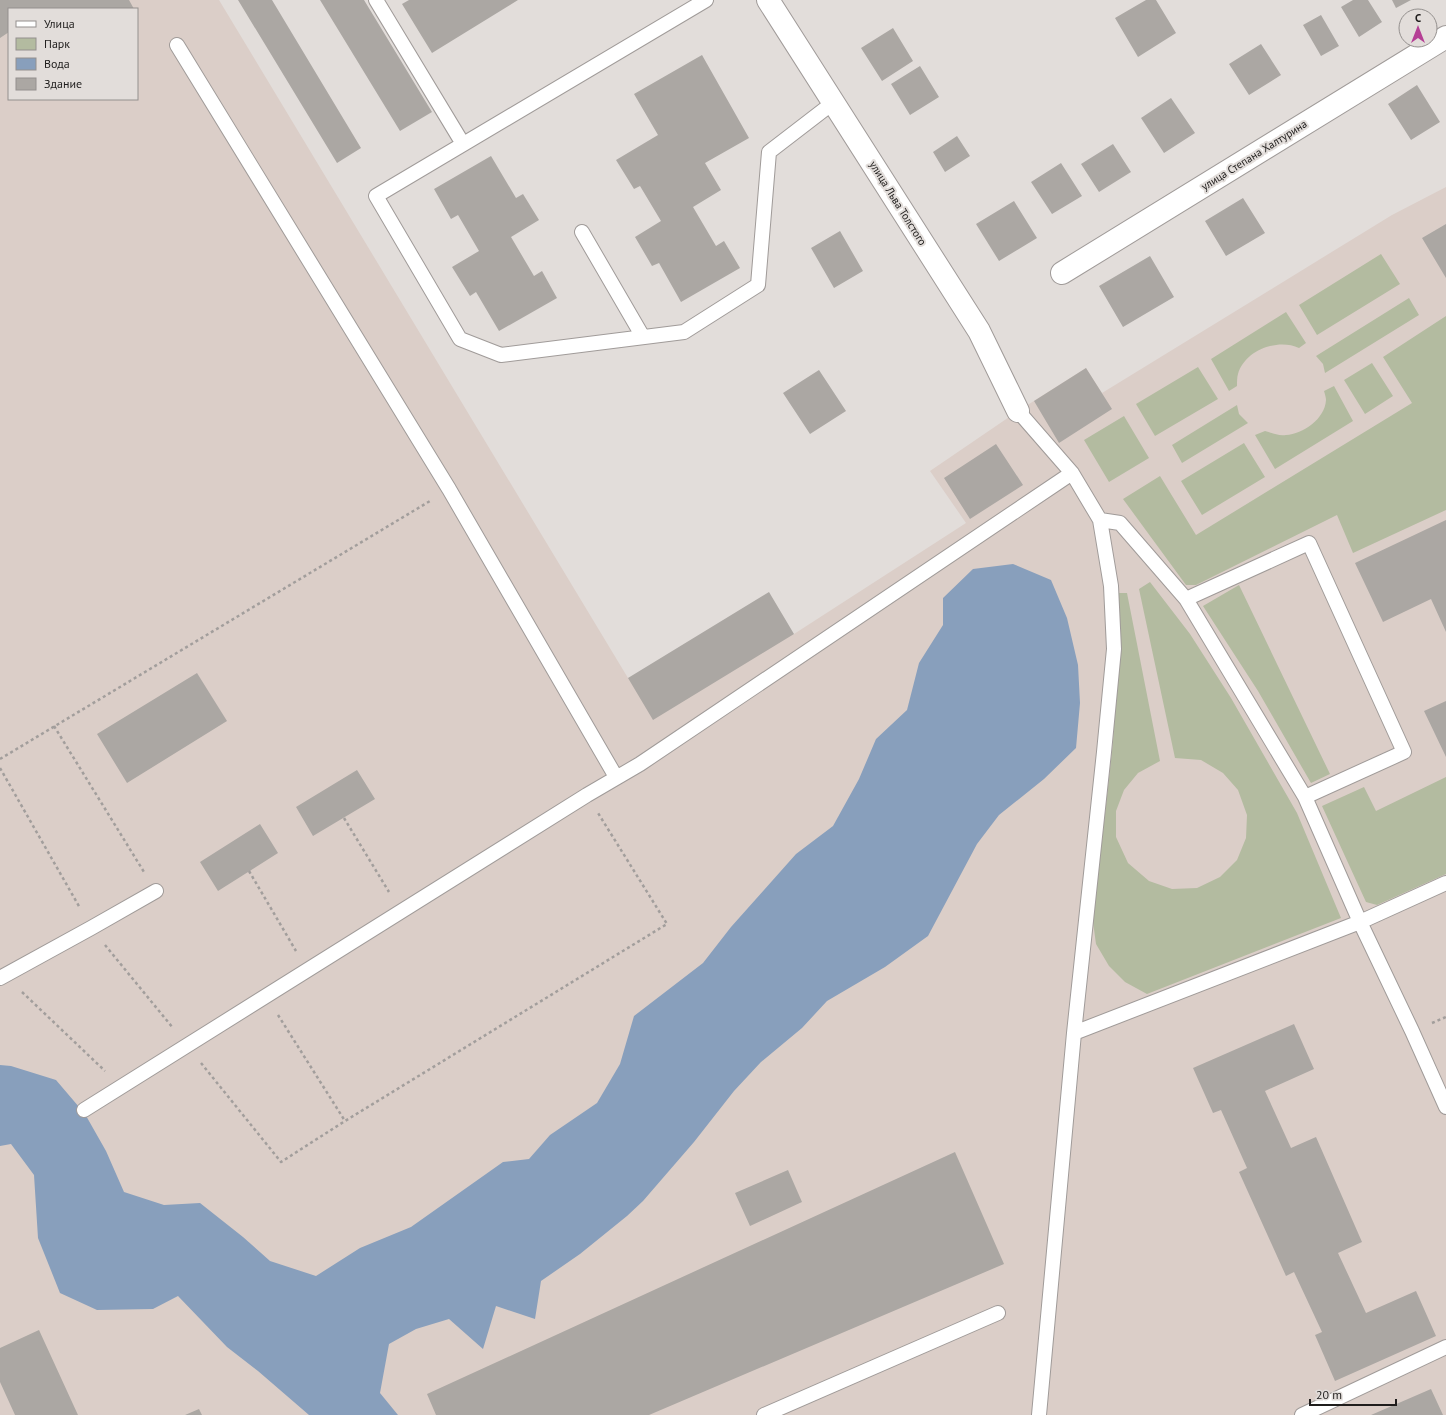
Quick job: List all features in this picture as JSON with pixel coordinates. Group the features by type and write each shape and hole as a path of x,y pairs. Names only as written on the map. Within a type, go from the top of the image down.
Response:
{"street":[{"name":"улица Льва Толстого","path":"768,0 979,330 1018,411"},
{"name":"улица Степана Халтурина","path":"1062,273 1446,37"}],"lane":[{"path":"376,0 463,144"},
{"path":"706,0 376,196 460,339 501,355 684,332 758,285 769,152 834,102"},
{"path":"177,45 448,489 616,777"},
{"path":"582,232 643,337"},
{"path":"1018,411 1072,474 1100,520 1111,586 1114,649 1104,760 1074,1033 1039,1415"},
{"path":"84,1110 587,795 640,764 1072,474"},
{"path":"1100,520 1120,523 1186,599 1305,796 1360,922 1446,1107"},
{"path":"1186,599 1309,543 1404,752 1305,796"},
{"path":"1074,1033 1360,922 1446,883"},
{"path":"0,978 156,891"},
{"path":"764,1415 998,1313"},
{"path":"1302,1415 1446,1347"}],"path":[{"path":"0,759 448,489"},
{"path":"54,726 156,891"},
{"path":"0,768 91,928 281,1162 346,1120 667,924 587,795"},
{"path":"344,818 401,912"},
{"path":"249,871 307,970"},
{"path":"20,991 122,1086"},
{"path":"266,996 346,1120"}],"shaded area":[{"path":"0,0 219,0 628,678 794,634 966,523 930,471 1018,411 1086,368 1102,393 1392,215 1446,187 1446,1415 0,1415"}],"green space":[{"path":"1381,254 1400,284 1317,335 1299,305"},
{"path":"1409,298 1419,315 1325,373 1323,364 1316,356"},
{"path":"1286,312 1306,343 1299,348 1282,344 1263,348 1248,358 1238,375 1237,386 1229,391 1211,359"},
{"path":"1446,316 1446,510 1353,553 1337,515 1196,585 1186,585 1123,499 1160,476 1196,535 1412,403 1383,357"},
{"path":"1372,363 1393,396 1365,414 1344,380"},
{"path":"1198,367 1218,399 1155,436 1136,404"},
{"path":"1334,386 1353,421 1275,469 1255,435 1265,431 1278,435 1286,435 1299,432 1306,428 1317,419 1325,407 1326,400 1324,391"},
{"path":"1237,405 1239,414 1248,423 1182,463 1172,445"},
{"path":"1124,416 1149,458 1109,482 1084,440"},
{"path":"1244,443 1265,477 1202,515 1181,481"},
{"path":"1150,582 1190,634 1231,698 1297,813 1341,918 1147,994 1125,982 1109,966 1096,944 1093,922 1113,742 1117,674 1117,593 1127,593 1160,761 1138,773 1124,790 1116,811 1116,837 1128,863 1149,881 1172,889 1197,888 1220,877 1237,860 1246,838 1247,815 1238,790 1223,773 1201,760 1175,758 1139,589"},
{"path":"1239,585 1330,774 1311,783 1258,691 1203,606"},
{"path":"1446,777 1446,874 1377,905 1366,902 1322,806 1364,787 1376,811"}],"water":[{"path":"1013,564 1051,580 1067,618 1078,665 1080,703 1076,748 1044,779 999,815 977,844 928,936 885,967 827,1001 802,1028 761,1062 734,1091 694,1142 643,1201 580,1254 541,1281 535,1319 496,1306 483,1349 449,1319 416,1329 389,1344 380,1393 398,1415 309,1415 258,1371 227,1347 178,1296 153,1309 97,1310 60,1293 38,1238 34,1175 11,1144 0,1146 0,1065 11,1066 56,1080 85,1114 106,1151 124,1192 164,1205 200,1203 243,1237 270,1261 316,1276 360,1248 411,1227 503,1162 529,1159 550,1135 597,1103 620,1064 634,1016 703,963 731,927 796,854 833,826 859,779 876,739 907,710 919,663 943,625 943,598 973,569"}],"building":[{"path":"0,0 129,0 133,8 8,8 8,33 0,38"},
{"path":"238,0 272,0 361,148 337,163"},
{"path":"320,0 364,0 432,112 400,131"},
{"path":"409,0 518,0 432,53 402,4"},
{"path":"1146,0 1156,0 1176,33 1138,57 1115,18"},
{"path":"1353,0 1368,0 1382,22 1359,37 1341,7"},
{"path":"1392,0 1411,0 1396,8"},
{"path":"1321,15 1339,46 1321,56 1303,25"},
{"path":"893,28 913,61 882,81 861,48"},
{"path":"1261,44 1281,75 1249,95 1229,64"},
{"path":"702,55 749,138 705,163 721,190 693,207 716,246 724,241 740,268 681,302 659,263 652,266 635,237 661,221 640,186 634,189 616,160 658,135 634,94"},
{"path":"920,66 939,97 910,115 891,84"},
{"path":"1417,85 1440,122 1411,140 1388,104"},
{"path":"1171,98 1195,133 1164,153 1141,118"},
{"path":"957,136 970,156 945,172 933,152"},
{"path":"1113,144 1131,172 1099,192 1081,164"},
{"path":"491,156 516,198 523,194 539,220 511,237 534,276 542,271 557,298 499,331 476,292 470,296 452,267 479,251 458,215 451,219 434,189"},
{"path":"1061,163 1082,196 1052,214 1031,182"},
{"path":"1243,198 1265,233 1226,256 1205,221"},
{"path":"1014,201 1037,238 999,261 976,224"},
{"path":"1446,224 1446,278 1422,238"},
{"path":"840,231 863,271 834,288 811,248"},
{"path":"1150,256 1174,297 1123,327 1099,286"},
{"path":"1086,368 1112,409 1059,443 1034,401"},
{"path":"819,370 846,411 810,434 783,393"},
{"path":"996,444 1023,485 970,519 944,478"},
{"path":"1446,520 1446,632 1431,599 1383,622 1355,563"},
{"path":"769,592 794,634 653,720 628,678"},
{"path":"197,673 227,721 127,783 97,734"},
{"path":"1446,701 1446,757 1424,711"},
{"path":"357,770 375,799 313,836 296,807"},
{"path":"260,824 278,853 218,891 200,862"},
{"path":"1294,1024 1314,1069 1265,1091 1291,1148 1316,1137 1362,1242 1338,1253 1366,1313 1416,1291 1436,1336 1335,1381 1315,1335 1322,1332 1294,1272 1286,1276 1239,1172 1247,1168 1221,1110 1213,1113 1193,1068"},
{"path":"955,1152 1004,1264 649,1415 436,1415 427,1394"},
{"path":"788,1170 802,1202 750,1226 735,1193"},
{"path":"39,1330 78,1415 15,1415 0,1382 0,1348"},
{"path":"1431,1389 1443,1415 1371,1415"},
{"path":"199,1409 202,1415 185,1415"}]}
